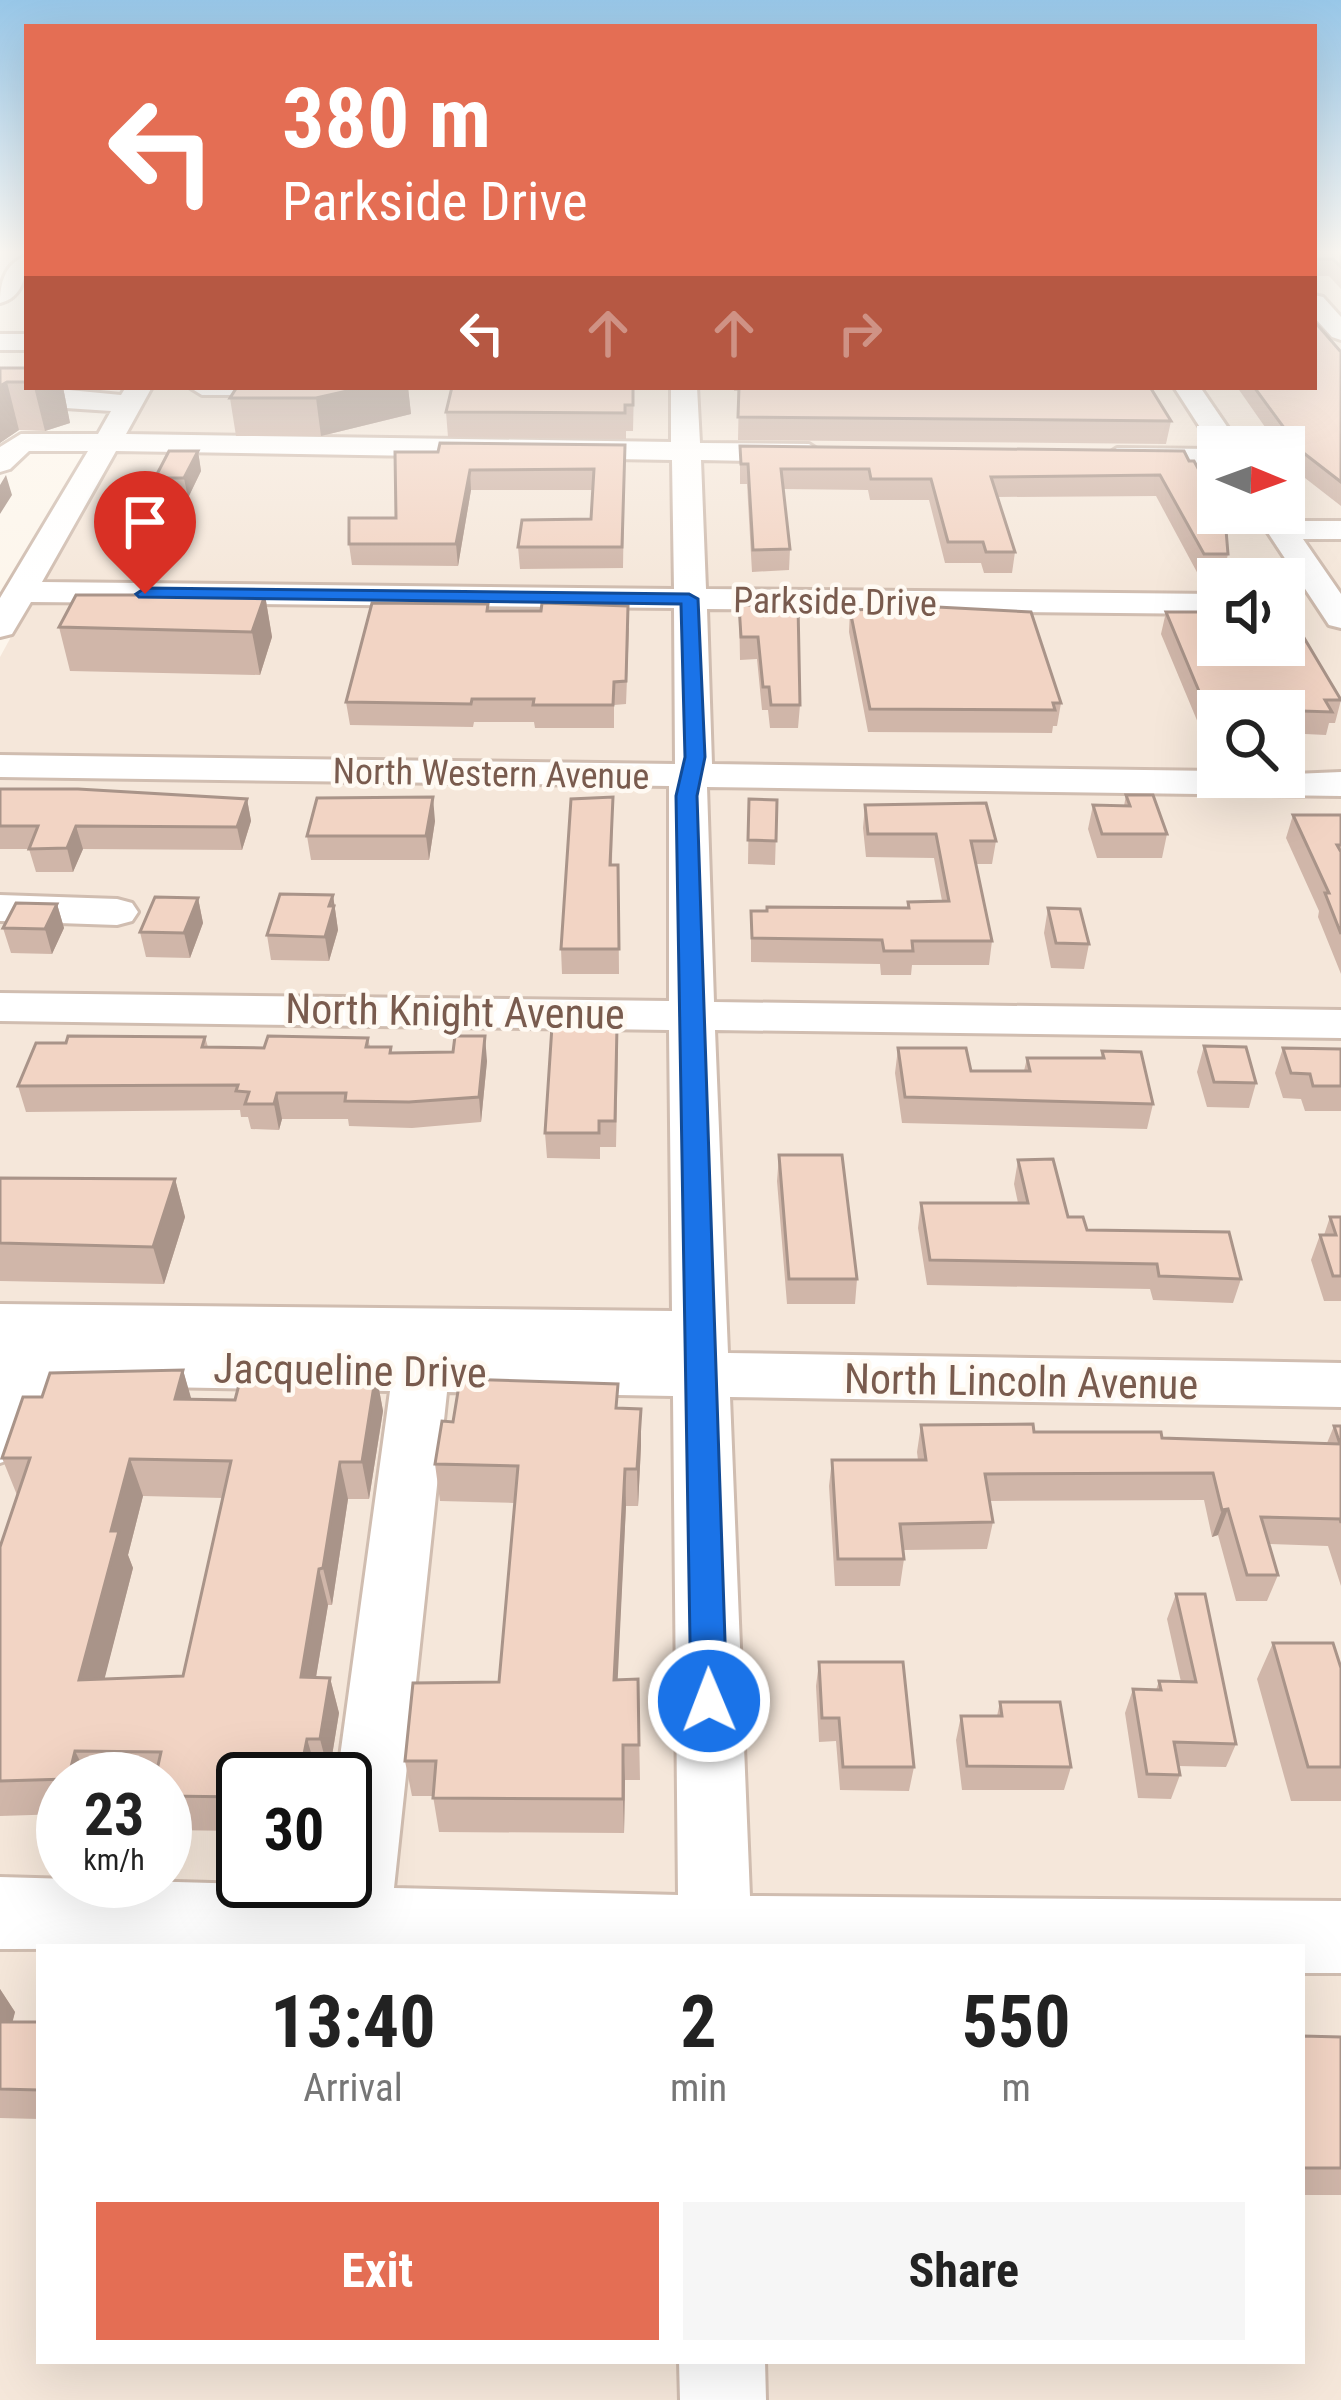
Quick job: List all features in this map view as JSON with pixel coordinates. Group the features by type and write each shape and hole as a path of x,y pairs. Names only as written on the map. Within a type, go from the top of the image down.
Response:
{"street":[{"path":"50,390 45,400 134,395"},
{"path":"684,390 695,757 686,796 715,1940"},
{"path":"1189,390 1213,426"},
{"path":"0,627 97,446 134,395"},
{"path":"9,450 64,453 97,446 848,454"},
{"path":"1079,457 1197,458"},
{"path":"1305,526 1341,530"},
{"path":"1282,534 1324,610"},
{"path":"9,539 51,539"},
{"name":"Parkside Drive","path":"20,592 1197,604"},
{"name":"North Western Avenue","path":"0,766 1341,784"},
{"path":"0,908 117,911"},
{"name":"North Knight Avenue","path":"0,1007 1341,1024"},
{"path":"0,1440 9,1350 700,1354"},
{"name":"Jacqueline Drive","path":"9,1350 421,1371 700,1354"},
{"name":"North Lincoln Avenue","path":"700,1354 1341,1385"},
{"path":"354,1922 421,1371"},
{"path":"0,1913 354,1922 715,1940 1341,1937"},
{"path":"722,2364 723,2400"}],"shaded area":[{"path":"1317,362 1341,362 1341,2400 0,2400 0,657 146,390 1317,390"}],"building":[{"path":"1317,362 1341,362 1341,482 1305,454 1305,426 1283,426 1256,390 1317,390"},
{"path":"0,368 24,368 24,382 0,386"},
{"path":"235,390 352,390 316,398 230,398"},
{"path":"451,390 633,390 633,405 625,405 625,413 446,412"},
{"path":"739,390 1152,390 1171,421 738,417"},
{"path":"440,443 625,445 622,547 518,547 522,520 591,519 594,469 470,470 456,544 349,544 349,518 396,518 395,452 438,452"},
{"path":"740,446 1184,451 1197,466 1197,534 1226,534 1228,554 1204,554 1160,475 991,477 1015,552 986,552 983,542 948,542 931,479 871,479 869,469 781,469 790,549 753,550 748,464 741,464"},
{"path":"169,451 198,451 184,478 155,478"},
{"path":"76,595 265,595 252,632 59,627"},
{"path":"372,603 488,604 487,611 541,611 542,603 628,606 626,681 614,682 613,705 533,705 534,699 472,699 471,704 346,702"},
{"path":"739,605 798,605 800,705 771,705 769,687 763,687 758,637 741,637"},
{"path":"937,607 1031,612 1061,703 1053,703 1055,710 870,709 850,610"},
{"path":"1166,612 1197,612 1197,666 1305,666 1305,639 1341,700 1325,700 1332,712 1305,711 1305,690 1198,690"},
{"path":"0,789 247,799 237,827 76,826 67,848 29,849 38,826 0,826"},
{"path":"1126,795 1153,795 1167,834 1102,834 1093,805 1130,806"},
{"path":"433,797 426,836 307,836 317,798"},
{"path":"613,797 610,865 618,865 619,949 561,949 571,799"},
{"path":"749,799 777,800 776,841 748,840"},
{"path":"986,803 996,841 971,841 992,941 912,941 913,951 884,951 882,940 752,938 751,911 767,911 767,907 909,908 908,902 949,901 936,834 868,834 865,805"},
{"path":"1293,815 1341,815 1341,845 1337,845 1341,852 1341,934 1325,893 1329,893"},
{"path":"280,894 333,895 325,937 267,935"},
{"path":"155,897 198,898 184,933 140,932"},
{"path":"16,903 57,904 45,929 3,928"},
{"path":"1048,908 1080,909 1089,944 1056,943"},
{"path":"552,1026 617,1026 615,1121 599,1121 599,1133 545,1133"},
{"path":"68,1036 205,1037 202,1047 264,1048 268,1036 368,1038 366,1047 391,1047 390,1053 453,1052 455,1036 485,1036 479,1097 345,1101 346,1093 277,1093 274,1104 245,1104 249,1092 236,1091 238,1085 18,1086 36,1043 66,1043"},
{"path":"1204,1046 1246,1047 1256,1083 1214,1082"},
{"path":"898,1048 966,1048 971,1071 1030,1071 1027,1058 1104,1058 1102,1051 1141,1052 1153,1104 905,1097"},
{"path":"1283,1048 1341,1049 1341,1086 1313,1086 1310,1074 1291,1073"},
{"path":"779,1155 842,1155 857,1279 789,1279"},
{"path":"1053,1159 1068,1217 1083,1217 1087,1230 1229,1232 1241,1279 1159,1276 1157,1264 930,1260 921,1203 1028,1203 1018,1160"},
{"path":"0,1178 175,1179 153,1247 0,1243"},
{"path":"1330,1217 1341,1217 1341,1276 1333,1276 1320,1235 1336,1235"},
{"path":"183,1370 175,1399 235,1400 241,1377 376,1373 362,1462 340,1462 323,1568 319,1569 301,1677 330,1678 320,1739 307,1739 304,1752 216,1752 216,1797 192,1796 192,1752 36,1752 36,1780 0,1781 0,1547 30,1458 2,1458 23,1397 42,1397 50,1373","holes":["130,1459 231,1461 183,1676 79,1680 119,1531 111,1531"]},
{"path":"460,1379 618,1384 616,1408 641,1409 637,1469 625,1469 614,1680 638,1679 639,1745 623,1745 623,1799 433,1798 436,1761 405,1761 413,1683 499,1682 518,1466 435,1464 442,1421 453,1422"},
{"path":"1033,1424 1034,1432 1161,1432 1162,1438 1340,1444 1334,1426 1341,1426 1341,1523 1340,1519 1261,1517 1278,1575 1247,1575 1213,1473 985,1474 993,1522 900,1524 904,1559 838,1559 832,1460 926,1460 921,1425"},
{"path":"1176,1594 1205,1594 1236,1744 1174,1742 1180,1775 1147,1774 1133,1689 1161,1690 1159,1681 1196,1682"},
{"path":"1273,1643 1333,1643 1341,1668 1341,1767 1308,1767"},
{"path":"819,1662 903,1662 914,1767 843,1767 839,1718 822,1718"},
{"path":"1000,1702 1060,1702 1071,1767 967,1766 961,1716 1002,1716"},
{"path":"0,2022 36,2022 36,2090 0,2089"},
{"path":"1305,2036 1341,2037 1341,2168 1305,2168"}],"route":[{"path":"145,594 689,599 695,757 686,796 709,1701"}]}
